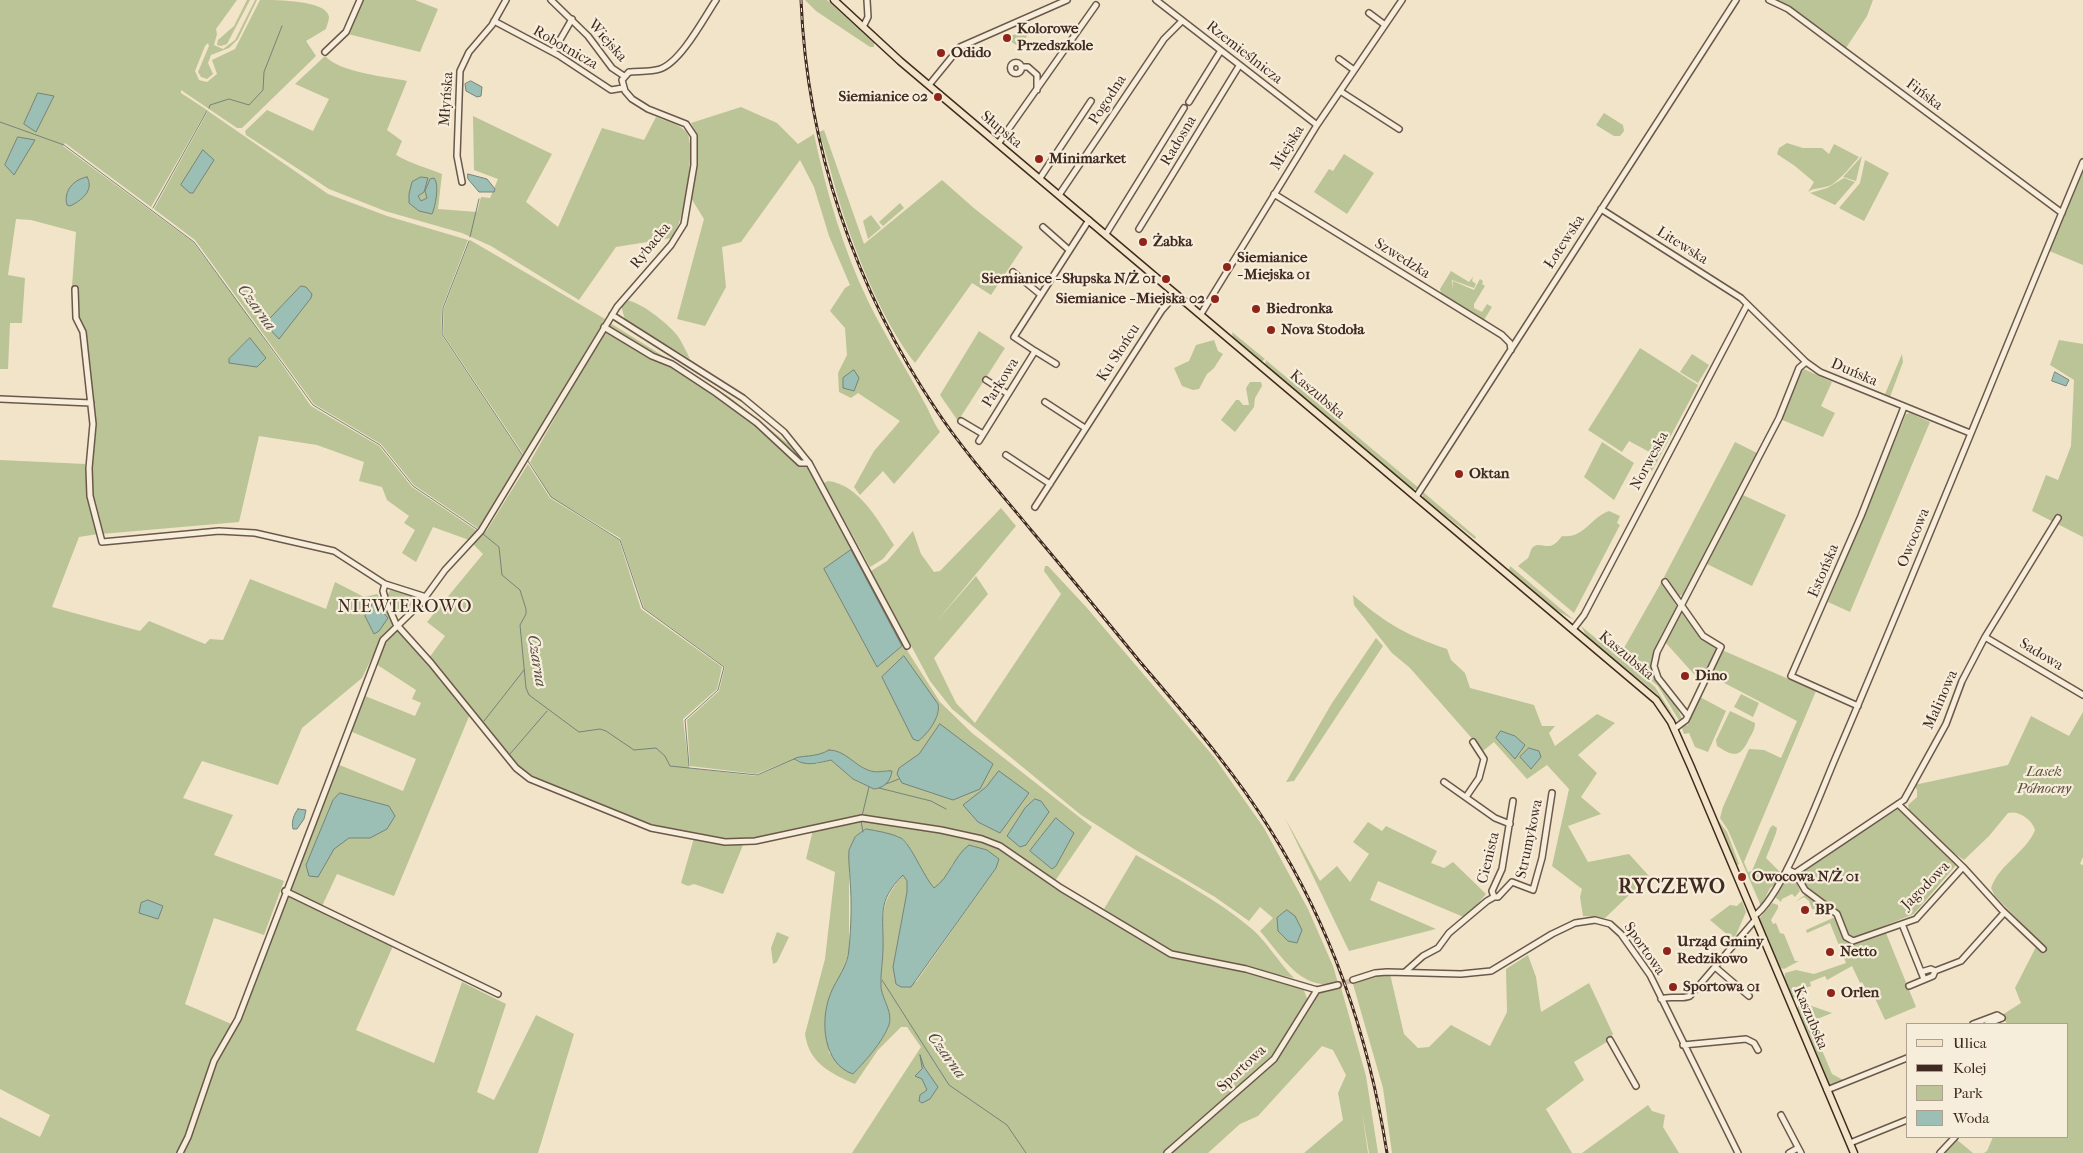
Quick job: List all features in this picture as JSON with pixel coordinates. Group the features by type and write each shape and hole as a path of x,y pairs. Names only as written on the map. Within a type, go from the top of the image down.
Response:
{"main road":[{"name":"Słupska","path":"834,0 929,86 1201,314"},
{"name":"Kaszubska","path":"1201,314 1416,497 1574,628 1651,694 1662,707 1674,729 1854,1153"}],"street":[{"path":"325,52 346,32 360,0"},
{"name":"Młyńska","path":"462,182 456,156 460,71 474,44 494,22 506,0"},
{"name":"Wiejska","path":"551,0 572,19 612,68 624,76"},
{"path":"623,88 624,76 630,72 660,69 671,63 684,48 716,0"},
{"path":"863,27 868,17 867,0"},
{"path":"929,86 960,46 1067,0"},
{"name":"Rzemieślnicza","path":"1156,0 1220,52 1317,125"},
{"name":"Miejska","path":"1201,314 1317,125 1402,0"},
{"name":"Łotewska","path":"1416,497 1736,0"},
{"name":"Fińska","path":"1769,0 1788,8 2062,213"},
{"path":"998,144 1096,5"},
{"path":"1369,14 1385,25"},
{"path":"553,52 572,19"},
{"name":"Pogodna","path":"1060,195 1164,39 1182,21"},
{"name":"Robotnicza","path":"494,22 553,52 611,90 623,88"},
{"path":"1189,102 1220,52"},
{"path":"1338,59 1354,70"},
{"name":"Radosna","path":"1140,229 1240,66"},
{"path":"1021,67 1028,67 1037,75 1038,80 1035,89 1037,91"},
{"name":"Rybacka","path":"612,315 623,299 680,232 688,207 694,150 694,136 689,126 640,104 628,96 623,88"},
{"path":"1340,90 1399,129"},
{"path":"1040,178 1091,101"},
{"path":"1106,234 1184,108"},
{"name":"Owocowa","path":"1661,999 1671,996 1688,997 1764,908 1787,869 1858,706 2083,162"},
{"name":"Szwedzka","path":"1274,194 1502,335 1510,343 1511,350"},
{"name":"Litewska","path":"1600,209 1742,298 1747,305"},
{"name":"Parkowa","path":"979,441 1035,351 1014,337 1089,220"},
{"path":"1043,227 1069,250"},
{"path":"1013,272 1041,295"},
{"path":"75,289 76,318 83,332 93,424 89,468 90,496 102,542 219,531 255,534 334,551 385,584 426,597"},
{"name":"Ku Słońcu","path":"1035,508 1162,310 1176,294"},
{"name":"Duńska","path":"1747,305 1806,362 1824,374 1970,433"},
{"name":"Norweska","path":"1574,628 1584,615 1747,305"},
{"path":"180,1153 188,1137 214,1061 238,1019 374,658 383,640 396,624 426,597 446,570 481,531 612,315 743,398 784,432 810,463 907,646"},
{"path":"604,327 652,356 672,364 716,393 757,423 800,463 810,463"},
{"path":"1035,351 1056,364"},
{"path":"1688,716 1658,678 1654,666 1657,652 1779,418 1799,368 1806,362"},
{"path":"986,380 1008,394"},
{"path":"0,399 91,403"},
{"path":"1045,402 1085,428"},
{"name":"Estońska","path":"1858,706 1792,676 1861,516 1904,407"},
{"path":"962,421 983,434"},
{"path":"1006,455 1050,484"},
{"name":"Malinowa","path":"1795,873 1904,800 1946,724 1962,681 1985,637 2058,518"},
{"path":"1665,582 1680,606 1703,636 1721,647 1684,723 1674,729"},
{"path":"385,584 383,591 396,624 431,663 522,774 640,824 651,828 740,843 862,818 941,830 982,839 1000,846 1061,888 1166,952 1190,959 1246,969 1317,990 1338,985"},
{"name":"Sadowa","path":"1985,637 2083,695"},
{"path":"1466,797 1479,778 1484,759 1474,742"},
{"name":"Cienista","path":"1444,782 1495,818 1510,824"},
{"name":"Strumykowa","path":"1533,890 1542,858 1552,792"},
{"name":"Cienista","path":"1494,897 1492,891 1502,869 1513,801"},
{"path":"1898,804 1963,867 2004,913 2043,949"},
{"name":"Jagodowa","path":"1795,873 1806,890 1837,914 1848,940 1856,941 1916,919 1963,867"},
{"path":"1787,869 1795,873"},
{"name":"Cienista","path":"1406,972 1423,956 1438,948 1449,933 1487,901 1498,897 1512,882 1533,890"},
{"path":"285,891 498,994"},
{"path":"1922,972 1931,969 1935,971 1961,961 2004,913"},
{"name":"Sportowa","path":"1353,980 1376,973 1461,974 1491,971 1566,927 1584,920 1595,920 1610,924 1621,934 1648,972 1738,1153"},
{"path":"1902,924 1924,979"},
{"path":"1715,967 1750,996"},
{"path":"1909,986 1933,976 1935,971"},
{"name":"Sportowa","path":"1167,1153 1274,1059 1317,990"},
{"path":"1977,1023 1997,1015 2002,1018 2004,1023"},
{"path":"1990,1023 2002,1018"},
{"path":"1683,1045 1746,1039 1754,1043 1758,1050"},
{"path":"1610,1040 1636,1086"},
{"path":"1827,1090 1906,1058"},
{"path":"1782,1115 1799,1151 1789,1153"},
{"path":"1850,1143 1906,1120"},
{"path":"1940,1153 1954,1138"}],"green space":[{"path":"0,0 237,0 216,29 217,34 214,45 223,49 235,40 255,0 257,0 238,39 229,48 211,55 208,63 213,74 207,79 201,77 198,72 209,46 208,43 205,46 195,71 199,80 207,82 217,74 212,60 235,49 260,0 300,2 320,7 326,11 329,17 326,29 306,41 316,56 242,128 237,128 181,90 181,93 207,110 151,207 65,143 63,146 193,242 311,406 379,446 412,487 477,531 469,540 433,527 416,562 402,553 415,530 404,523 409,516 387,500 382,487 359,481 364,462 317,445 259,436 239,522 101,534 92,496 90,469 93,424 85,330 78,318 76,287 72,286 76,232 31,220 16,219 8,275 25,278 22,323 10,323 8,369 0,369"},
{"path":"247,0 250,0 227,44 217,45 218,40 234,26"},
{"path":"363,0 415,0 438,9 420,52 348,34"},
{"path":"805,0 827,0 874,43 874,47 870,47 816,11"},
{"path":"1775,0 1873,0 1867,16 1846,48 1790,6"},
{"path":"1028,29 1030,32 1019,47 1006,38"},
{"path":"325,56 332,62 352,70 407,81 387,130 402,141 396,155 442,174 438,209 477,212 481,197 490,198 498,179 474,170 473,116 552,154 526,202 558,227 602,128 644,140 656,117 677,125 687,133 690,159 684,206 672,238 616,247 579,300 491,246 462,233 385,211 329,189 246,135 245,131 267,110 313,131 329,99 295,84"},
{"path":"741,107 777,123 798,144 814,134 836,219 859,281 881,327 940,432 894,484 883,471 860,495 854,487 874,451 900,421 858,393 851,398 839,392 838,373 847,355 845,328 830,311 845,288 850,285 829,236 814,187 800,160 741,242 722,247 726,287 705,326 677,319 704,219 691,198 698,136 691,123"},
{"path":"208,111 328,194 387,216 468,240 442,308 441,334 523,457 479,529 414,485 381,444 314,404 195,240 154,209"},
{"path":"1604,113 1623,125 1624,131 1620,136 1614,136 1596,125"},
{"path":"824,130 864,244 942,180 1023,247 991,295 972,283 915,363 891,326 860,259 843,214 819,132"},
{"path":"1787,143 1803,148 1822,148 1829,154 1834,144 1859,157 1831,185 1808,192 1814,182 1777,154 1779,148"},
{"path":"1344,154 1374,173 1347,214 1314,192 1329,169 1333,171"},
{"path":"1862,156 1856,181 1843,177"},
{"path":"1865,160 1889,173 1864,221 1839,208 1860,183"},
{"path":"2083,165 2083,265 2047,250"},
{"path":"1844,178 1855,182 1835,205 1810,193 1827,188"},
{"path":"900,203 904,208 883,226 879,222"},
{"path":"871,215 881,228 868,239 863,221"},
{"path":"470,240 605,319 524,455 443,334 444,308"},
{"path":"1451,271 1469,282 1473,277 1472,281 1476,284 1474,288 1452,280 1453,289 1453,281 1474,290 1480,279 1483,281 1482,284 1485,286 1474,304 1474,308 1482,312 1487,304 1492,307 1484,320 1441,293 1440,289"},
{"path":"625,300 645,308 667,325 677,335 690,359 625,320 621,305"},
{"path":"610,323 731,398 787,443 790,441 803,461 751,417 608,327"},
{"path":"608,331 629,342 730,405 801,466 808,467 905,647 940,702 972,733 1092,827 1055,881 995,841 983,837 981,840 1003,850 1038,875 1167,954 1191,962 1247,971 1303,988 1308,1001 1274,1055 1163,1153 852,1153 921,1047 907,1027 901,1027 878,1050 855,1084 837,1076 822,1066 816,1060 807,1044 805,1034 825,959 835,872 806,859 813,830 834,821 740,842 685,834 606,808 528,775 517,766 429,658 445,636 427,622 483,554 473,544 487,530 528,464 550,498 619,540 641,609 722,667 717,689 683,719 689,768 756,776 791,760 756,774 690,766 687,720 719,691 725,667 644,608 620,538 551,497 530,462 603,332","holes":["829,750 837,752 872,771 888,770 874,789 853,779 831,760 817,764 795,761 820,755","866,829 900,837 906,842 924,877 934,889 944,881 953,863 999,859 996,868 916,982 893,967 907,892 907,881 903,875 895,886 889,895 883,920 881,988 889,1011 889,1025 878,1045 853,1074 829,1053 826,1009 830,994 842,974 849,952 849,850 855,837"]},
{"path":"979,331 1005,348 958,421 940,395"},
{"path":"1232,332 1265,359 1261,362 1233,338"},
{"path":"1214,340 1218,351 1223,354 1214,368 1207,374 1199,389 1193,390 1182,386 1174,368 1189,361 1196,345"},
{"path":"2059,340 2083,344 2083,537 2032,511 2046,475 2058,480 2071,446 2074,380 2050,365"},
{"path":"1640,348 1698,385 1652,471 1648,468 1655,455 1629,441 1622,452 1588,430"},
{"path":"1692,354 1709,365 1698,383 1680,372"},
{"path":"1902,354 1903,362 1890,397 1885,394"},
{"path":"1266,360 1420,489 1412,489 1265,365"},
{"path":"1804,369 1832,382 1821,406 1835,413 1823,437 1780,419 1801,370"},
{"path":"1250,382 1261,382 1262,386 1255,398 1254,407 1235,432 1221,420 1236,400 1239,400 1243,405 1249,405 1246,388"},
{"path":"1910,413 1930,422 1850,612 1828,602 1906,414"},
{"path":"1602,442 1634,463 1614,500 1584,477"},
{"path":"1735,442 1757,453 1684,594 1679,596 1664,577"},
{"path":"0,460 85,464 88,497 98,534 79,537 52,607 140,631 149,621 205,644 210,639 223,640 250,579 326,609 335,582 364,597 377,594 387,607 393,625 381,639 362,678 302,728 278,785 202,761 183,798 233,815 214,855 284,881 264,935 214,918 185,1004 236,1026 286,894 393,946 356,1030 434,1063 462,982 506,1004 477,1092 494,1100 536,1015 574,1034 538,1153 0,1153 0,1117 40,1137 50,1115 0,1089"},
{"path":"828,481 850,489 859,497 875,515 894,545 883,559 870,567 824,483"},
{"path":"1423,492 1476,537 1475,539 1423,498"},
{"path":"1743,495 1786,515 1752,586 1707,564"},
{"path":"1001,508 1016,526 936,622 976,576 988,594 934,658 956,703 975,723 1061,594 1044,571 1045,566 1048,566 1087,608 1214,757 1264,828 1308,909 1333,966 1338,983 1325,984 1313,982 1293,970 1260,931 1273,918 1260,907 1249,921 1215,897 1081,815 952,709 930,681 871,571 887,561 913,531 921,554 934,572 940,571"},
{"path":"1609,511 1620,516 1617,523 1620,525 1574,613 1518,566 1528,558 1531,550 1536,545 1553,545 1562,536 1570,536 1582,531 1597,518"},
{"path":"1510,566 1574,620 1556,610 1509,570"},
{"path":"1662,581 1677,607 1658,643 1653,662 1653,671 1657,680 1677,708 1682,719 1680,722 1658,686 1620,655"},
{"path":"390,590 412,594 417,599 404,612 395,613 387,596"},
{"path":"1353,595 1386,621 1420,639 1447,649 1451,660 1465,673 1470,688 1534,705 1542,726 1555,726 1549,733 1555,746 1597,714 1615,723 1578,755 1597,773 1581,797 1601,814 1568,826 1588,862 1629,854 1649,876 1605,918 1583,916 1580,897 1582,889 1552,866 1569,789 1547,765 1527,779 1494,742 1483,751 1410,668 1392,653 1354,605"},
{"path":"1680,611 1702,640 1718,648 1701,682 1665,642"},
{"path":"1581,626 1655,687 1678,723 1657,694 1587,637"},
{"path":"396,627 470,714 394,896 337,874 322,906 291,891 289,887 337,764 403,791 416,759 350,731 365,696 415,716 421,703 412,699 416,690 376,664 384,642"},
{"path":"1376,638 1383,646 1294,781 1286,782 1332,703"},
{"path":"1722,650 1816,691 1744,862 1748,872 1752,871 1770,828 1773,825 1777,828 1766,858 1782,874 1776,884 1770,888 1761,906 1728,830 1720,818 1749,749 1764,750 1781,758 1797,721 1709,675"},
{"path":"1741,694 1759,703 1753,717 1734,707"},
{"path":"1700,697 1726,711 1708,752 1695,747 1689,733 1684,734 1682,728 1686,724 1687,726"},
{"path":"1730,711 1755,723 1743,750 1736,754 1732,754 1717,746 1716,740"},
{"name":"Lasek Północny","path":"2083,712 2083,857 2080,864 2083,865 2083,1153 1984,1153 1987,1151 1993,1138 2068,1138 2068,1023 2006,1023 2002,1015 2021,1003 2015,988 2039,941 1995,896 1991,888 2000,872 2026,845 2035,830 2031,822 2024,816 2012,812 2008,813 1989,836 1964,860 1952,852 1909,810 1908,805 1917,797 1917,790 1914,785 2008,765 2031,716 2069,736"},
{"path":"1898,809 1957,864 1914,914 1884,926 1884,929 1852,938 1848,935 1840,913 1800,881 1799,873"},
{"path":"1285,818 1320,881 1337,866 1350,882 1369,854 1353,842 1368,822 1382,831 1386,826 1437,851 1431,863 1444,868 1453,862 1486,894 1466,918 1378,881 1370,900 1436,929 1349,951"},
{"path":"1718,820 1727,832 1739,864 1736,866"},
{"path":"694,838 743,845 723,894 694,884 688,886 681,883"},
{"path":"1136,855 1196,889 1239,918 1258,935 1294,978 1186,956 1168,950 1104,909"},
{"path":"1789,874 1794,877 1800,891 1795,897 1792,894 1782,899 1781,902 1775,897"},
{"path":"1806,894 1827,910 1827,916 1824,917 1821,910 1812,909 1809,901 1804,897 1795,902"},
{"path":"1742,901 1746,912 1736,935 1724,948 1721,946 1729,936 1710,920 1730,905 1737,906"},
{"path":"1772,903 1778,905 1778,908 1771,920 1773,924 1776,923 1780,933 1784,934 1795,961 1799,961 1784,969 1778,967 1758,920"},
{"path":"1835,917 1844,940 1850,944 1886,933 1916,1007 1885,1020 1874,996 1870,998 1852,966 1827,980 1825,976 1810,982 1811,986 1806,988 1807,991 1800,997 1791,998 1784,981 1785,973 1796,970 1814,974 1846,963 1830,923 1807,933 1806,930"},
{"path":"777,932 789,937 777,962 773,964 771,948"},
{"path":"1528,955 1536,977 1541,1012 1589,983 1613,1034 1610,1040 1574,1062 1584,1080 1546,1109 1572,1153 1392,1153 1383,1088 1353,984 1377,975 1390,974 1404,1034 1418,1048 1429,1047 1451,1025 1490,1046 1507,1012 1506,969"},
{"path":"1340,984 1366,1076 1378,1153 1369,1153 1362,1112 1368,1153 1304,1153 1343,1120 1338,1093 1346,1075 1333,1050 1322,1046 1258,1116 1240,1124 1208,1153 1169,1153 1274,1059 1317,990"},
{"path":"1803,1003 1832,1013 1810,1022 1832,1074 1845,1081 1832,1087 1828,1085 1796,1011 1799,1005"},
{"path":"1648,1105 1652,1111 1665,1115 1663,1127 1679,1153 1582,1153"},
{"path":"1956,1139 1973,1153 1943,1153"}],"water":[{"path":"471,81 482,87 481,96 477,97 466,91 465,84"},
{"path":"38,93 54,96 36,132 24,124"},
{"path":"18,137 35,140 14,175 5,165"},
{"path":"203,150 214,160 193,193 190,193 181,185"},
{"path":"468,174 487,179 495,189 494,192 479,192 468,179"},
{"path":"87,177 89,186 86,194 74,204 67,205 67,195 71,186 78,180"},
{"path":"421,177 428,178 424,192 418,196 421,201 427,198 425,191 430,179 434,178 436,181 436,196 432,214 419,211 409,203 412,182"},
{"path":"301,286 306,287 312,294 311,298 279,339 265,324"},
{"path":"250,338 266,358 257,367 229,363 229,359"},
{"path":"854,370 859,378 854,391 843,388 843,378"},
{"path":"2055,372 2069,380 2066,386 2052,381"},
{"path":"851,550 902,646 877,667 824,569"},
{"path":"374,602 388,618 379,631 374,634 365,616"},
{"path":"904,656 938,704 936,719 926,734 918,741 913,739 882,677"},
{"path":"940,724 993,764 980,789 953,800 902,783 897,774 899,768 919,754"},
{"path":"1501,731 1515,736 1525,745 1515,759 1496,738"},
{"path":"1529,748 1539,751 1541,757 1531,769 1520,757"},
{"path":"829,750 840,752 863,768 871,771 892,771 889,781 884,786 874,789 853,779 831,760 808,764 794,759 824,753"},
{"path":"999,771 1029,793 1000,833 978,822 963,805 986,787"},
{"path":"340,793 389,806 395,816 387,829 370,838 349,838 334,849 318,877 309,876 306,865 333,800"},
{"path":"1035,799 1041,801 1049,812 1026,845 1020,847 1007,836 1025,808"},
{"path":"298,809 306,810 304,819 297,829 293,829 293,818"},
{"path":"1056,818 1074,833 1056,866 1052,869 1030,851"},
{"path":"866,829 888,833 905,841 934,888 969,845 987,850 999,859 996,868 911,987 901,987 896,984 893,967 907,892 907,881 903,875 894,885 883,910 881,988 889,1011 889,1025 878,1045 853,1074 843,1069 835,1061 830,1051 826,1040 825,1017 832,989 848,955 851,906 849,850 855,837"},
{"path":"148,900 163,906 158,919 139,913 141,903"},
{"path":"1287,910 1295,916 1302,930 1297,943 1288,941 1278,931 1277,918"},
{"path":"920,1055 924,1067 938,1087 930,1099 922,1103 919,1101 920,1095 927,1090 922,1079 915,1076 922,1069"}],"waterway":[{"path":"209,108 210,105 229,99 249,105 263,90 264,72 282,26"},
{"path":"153,208 207,111"},
{"name":"Czarna","path":"0,122 64,145 194,242 313,405 380,445 413,486 478,530"},
{"path":"470,237 479,199"},
{"path":"469,241 443,308 442,334 523,456"},
{"path":"528,461 551,497 620,540 643,608 724,667 718,690 685,720 689,766"},
{"name":"Czarna","path":"483,534 499,547 502,575 520,590 526,609 526,614 520,625 526,688 529,695 579,732 600,729 634,750 656,748 665,756 670,766 757,775 794,759"},
{"path":"484,721 524,670"},
{"path":"510,754 547,711"},
{"path":"886,784 899,779"},
{"name":"Czarna","path":"862,816 869,787"},
{"name":"Czarna","path":"879,788 931,801 946,809"},
{"name":"Czarna","path":"861,821 863,832"},
{"name":"Czarna","path":"882,980 949,1085 1007,1125 1026,1153"}],"tunnel":[{"path":"1338,985 1353,980"}],"railway":[{"path":"801,0 805,55 813,109 825,162 841,215 860,266 882,316 908,364 959,442 1209,745 1242,787 1271,831 1313,907 1346,986 1370,1068 1387,1153"}],"place":[{"name":"Kolorowe Przedszkole","path":"1007,38"},
{"name":"Odido","path":"941,53"},
{"name":"Siemianice 02","path":"938,97"},
{"name":"Minimarket","path":"1039,159"},
{"name":"Żabka","path":"1143,242"},
{"name":"Siemianice - Miejska 01","path":"1227,267"},
{"name":"Siemianice - Słupska N/Ż 01","path":"1166,279"},
{"name":"Siemianice - Miejska 02","path":"1215,299"},
{"name":"Biedronka","path":"1256,309"},
{"name":"Nova Stodoła","path":"1271,330"},
{"name":"Oktan","path":"1459,474"},
{"name":"Dino","path":"1685,676"},
{"name":"Owocowa N/Ż 01","path":"1742,877"},
{"name":"BP","path":"1805,910"},
{"name":"Urząd Gminy Redzikowo","path":"1667,951"},
{"name":"Netto","path":"1830,952"},
{"name":"Sportowa 01","path":"1673,987"},
{"name":"Orlen","path":"1831,993"}],"district":[{"name":"NIEWIEROWO","path":"405,608"},
{"name":"RYCZEWO","path":"1672,888"}]}
